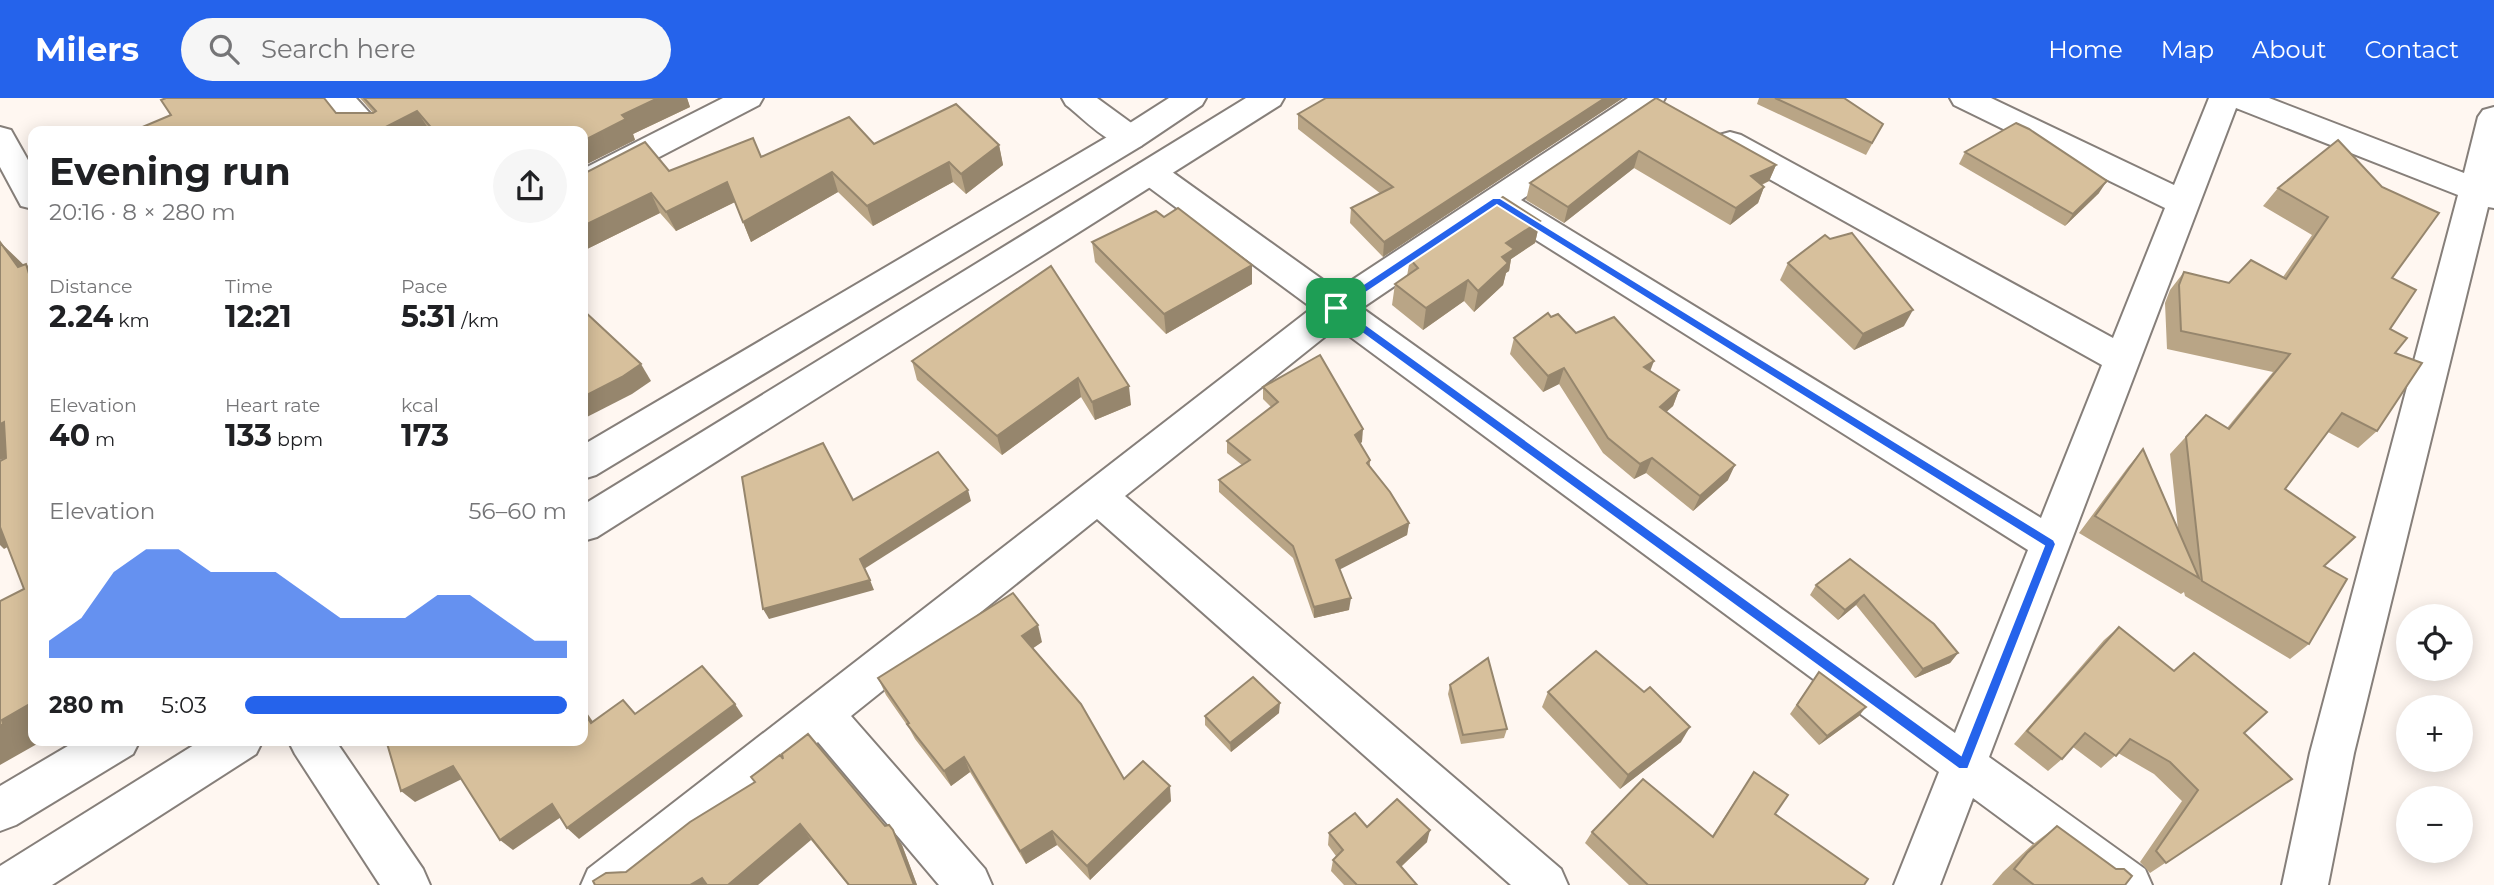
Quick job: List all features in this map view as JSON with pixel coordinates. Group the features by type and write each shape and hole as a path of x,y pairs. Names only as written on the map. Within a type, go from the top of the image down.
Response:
{"street":[{"path":"338,98 365,126"},
{"path":"588,180 748,98"},
{"path":"1077,98 1130,138"},
{"path":"588,461 1130,138 1191,98"},
{"path":"588,522 1269,98"},
{"path":"1965,98 2183,202"},
{"path":"1917,885 2224,98"},
{"path":"2240,98 2485,194"},
{"path":"604,885 1336,308 1497,200 1667,108 2122,360"},
{"path":"2305,885 2332,753 2485,194 2494,117"},
{"path":"0,138 28,189"},
{"path":"1150,172 2129,885"},
{"path":"1497,200 2050,544"},
{"path":"1098,496 1545,885"},
{"path":"821,714 969,885"},
{"path":"0,810 108,746"},
{"path":"11,885 231,746"},
{"path":"314,746 407,885"}],"building":[{"path":"324,98 336,113 373,113 376,111 364,98 658,98 622,115 626,119 588,138 588,126 430,126 417,111 388,126 145,126 171,115 161,100"},
{"path":"1326,98 1605,98 1384,242 1351,208 1393,187 1298,114"},
{"path":"1656,98 1776,165 1751,176 1764,187 1736,208 1639,151 1568,207 1530,183"},
{"path":"1775,98 1844,98 1883,124 1872,143"},
{"path":"956,104 999,145 961,174 949,162 867,206 832,172 743,222 727,182 666,212 651,193 588,224 588,171 645,142 669,171 753,138 761,157 849,117 874,144"},
{"path":"2016,123 2107,181 2073,214 1965,152"},
{"path":"2338,140 2382,187 2439,213 2392,278 2416,290 2390,329 2407,338 2395,353 2422,363 2377,431 2342,413 2285,489 2355,537 2324,566 2347,579 2309,644 2202,581 2186,437 2206,415 2229,429 2290,354 2181,331 2179,285 2184,272 2229,283 2251,260 2286,279 2328,217 2278,188"},
{"path":"1503,197 1540,221 1506,243 1514,249 1502,257 1508,263 1478,291 1468,280 1426,308 1395,284 1418,268 1410,259"},
{"path":"1178,208 1252,265 1164,314 1092,242 1156,211 1164,217"},
{"path":"1852,233 1913,310 1863,334 1788,263 1825,235 1830,239"},
{"path":"0,242 18,267 26,264 28,271 28,705 2,720 3,724 0,726 0,601 24,589 0,527 0,461 6,458 4,422 0,424"},
{"path":"1051,266 1129,386 1092,402 1078,378 997,436 912,361"},
{"path":"1548,313 1551,317 1558,314 1576,333 1614,317 1654,361 1644,367 1679,390 1660,407 1735,465 1700,496 1652,458 1640,464 1608,438 1564,368 1548,376 1514,338"},
{"path":"588,315 641,364 588,394"},
{"path":"1320,355 1363,429 1355,435 1370,460 1367,463 1390,492 1409,523 1336,560 1351,598 1314,607 1293,546 1219,480 1250,460 1227,441 1278,402 1263,387"},
{"path":"823,443 853,500 938,452 968,490 860,559 870,580 763,609 742,477"},
{"path":"2143,449 2199,578 2095,516"},
{"path":"1850,559 1934,624 1958,653 1923,669 1864,595 1845,610 1816,585"},
{"path":"1013,593 1038,625 1022,636 1081,704 1124,779 1143,761 1170,786 1087,866 1052,831 1020,851 964,757 944,771 907,724 909,723 878,678"},
{"path":"2119,627 2174,671 2194,653 2267,712 2244,733 2292,779 2166,863 2156,851 2198,790 2170,762 2130,739 2116,756 2085,733 2062,759 2027,731"},
{"path":"1596,651 1644,692 1650,687 1690,727 1628,775 1548,692"},
{"path":"1488,658 1507,729 1463,735 1450,685"},
{"path":"702,666 735,704 567,828 552,804 500,840 453,766 401,791 388,746 588,746 588,718 591,723 623,700 635,714"},
{"path":"1819,672 1866,707 1827,736 1797,705"},
{"path":"1253,677 1280,703 1230,743 1205,716"},
{"path":"808,734 885,826 889,825 893,830 914,885 849,885 800,824 728,885 707,885 702,878 690,885 595,885 593,881 606,873 626,872 690,822 755,782 751,777 780,755 783,759 782,754"},
{"path":"1754,772 1788,795 1775,814 1868,879 1864,885 1648,885 1592,832 1643,779 1713,837"},
{"path":"1397,799 1430,830 1397,862 1417,885 1357,885 1333,860 1343,850 1329,833 1355,813 1367,827"},
{"path":"2057,826 2116,869 2124,869 2132,876 2125,885 2034,885 2014,869 2027,853"}],"route":[{"path":"1497,200 2050,544 1964,765 1336,308 1497,200"}]}
